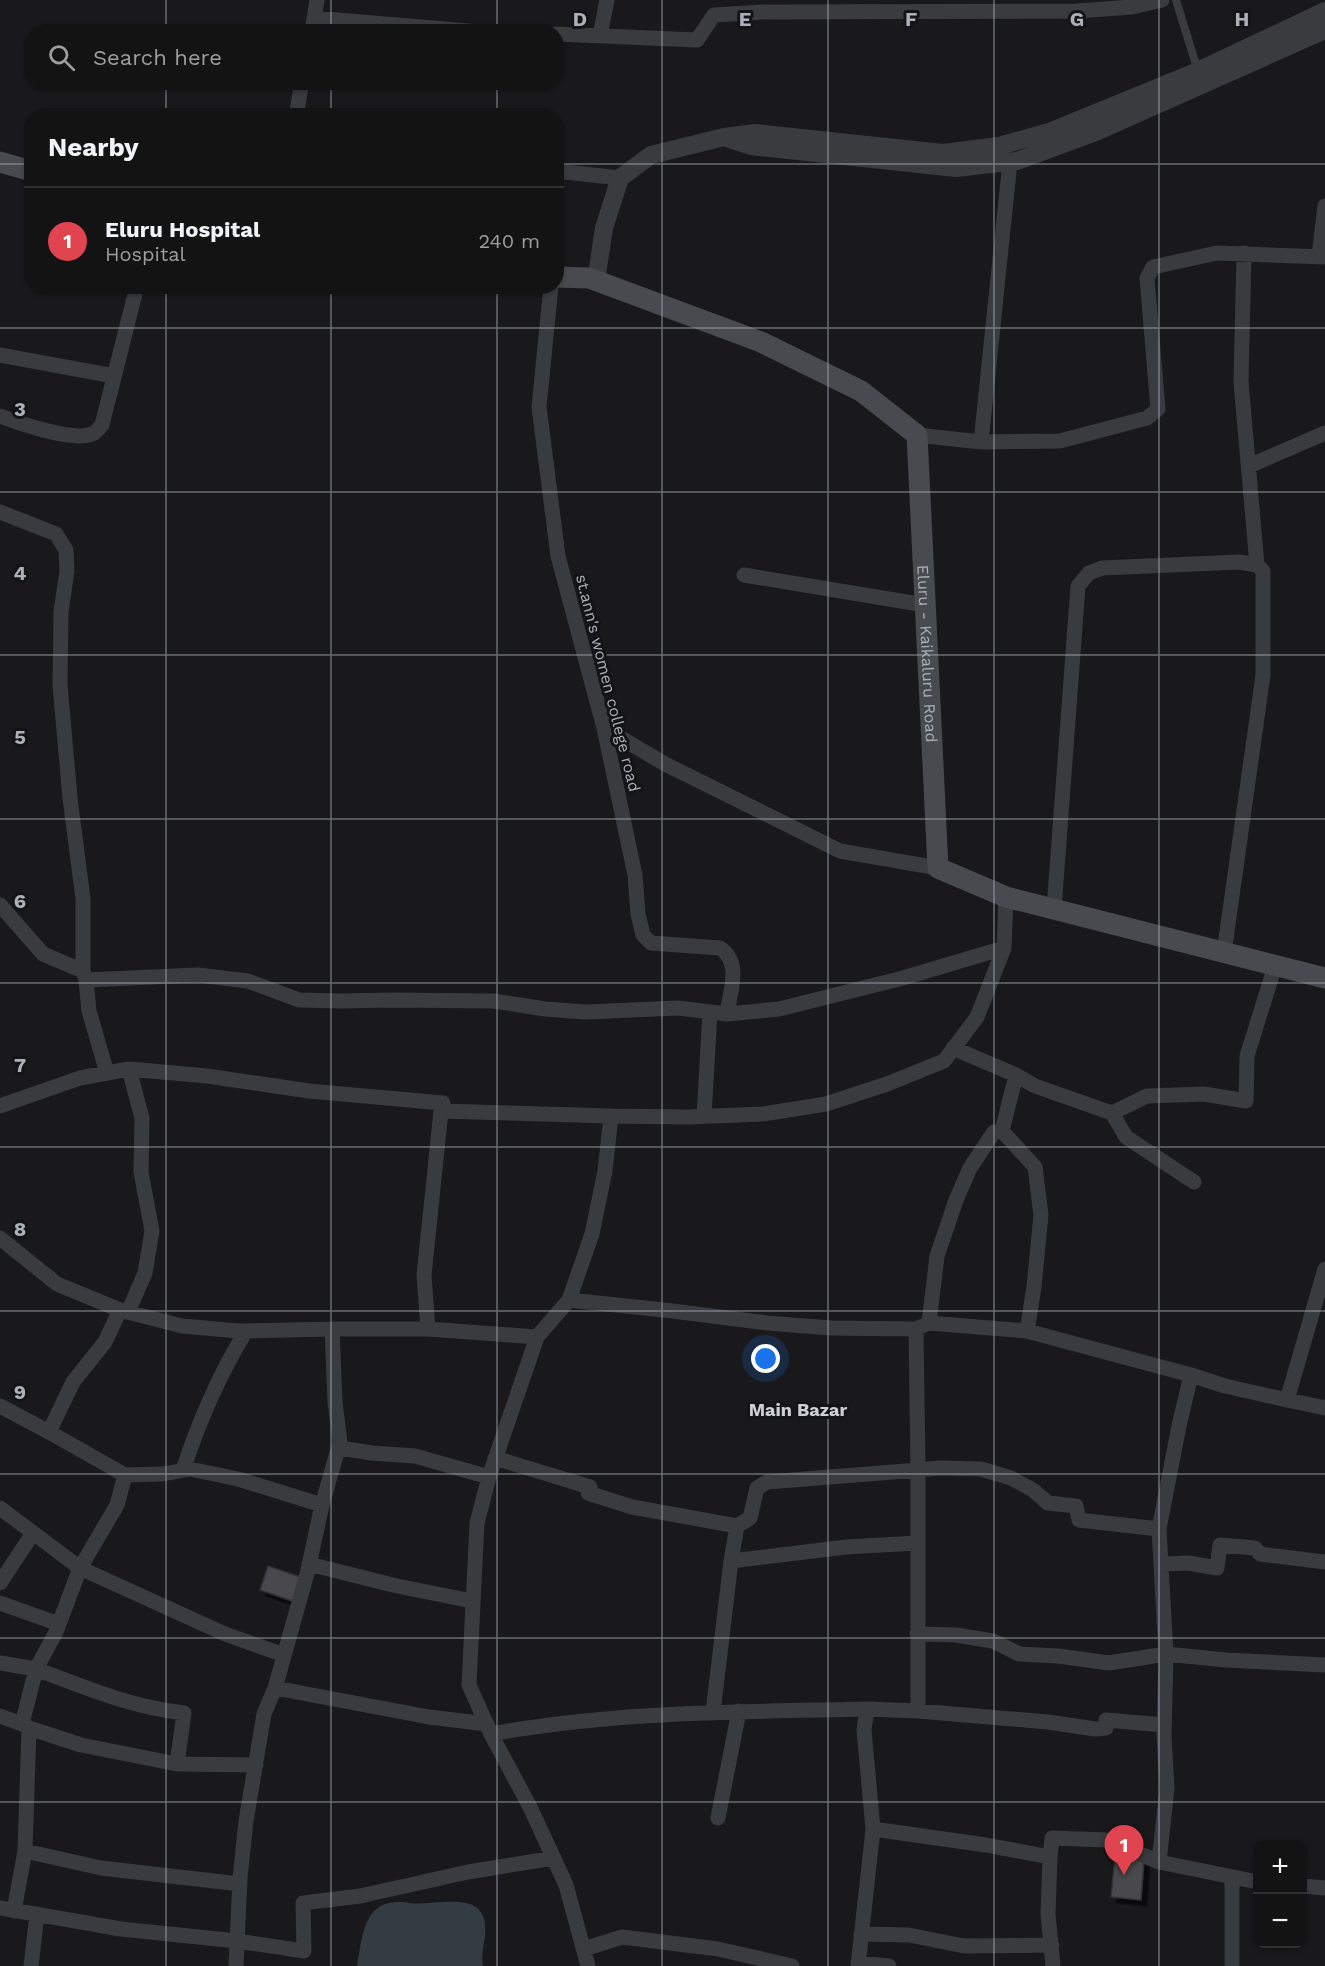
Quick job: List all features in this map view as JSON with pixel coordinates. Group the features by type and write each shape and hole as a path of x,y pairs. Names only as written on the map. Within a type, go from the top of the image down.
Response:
{"main road":[{"path":"0,162 24,169"},
{"path":"564,278 589,278 761,342 861,391 917,435"},
{"name":"Eluru - Kaikaluru Road","path":"917,435 938,868"},
{"path":"938,868 1006,897 1325,978"}],"street":[{"path":"313,24 317,0"},
{"path":"600,36 607,0"},
{"path":"564,34 697,40 714,15 979,5 1077,11 1132,6 1162,0"},
{"path":"596,281 604,228 620,178 651,156 724,137 755,133 943,153 999,146 1049,132 1198,71 1325,11"},
{"path":"724,137 751,146 956,168 1010,162 1098,131 1325,30"},
{"path":"297,108 301,90"},
{"path":"981,442 1010,162"},
{"path":"564,172 620,178"},
{"path":"917,435 981,442 1060,441 1147,418 1158,409 1148,278 1153,267 1217,253 1322,256 1325,206"},
{"path":"1245,253 1241,382 1257,565"},
{"path":"0,416 39,429 82,436 93,434 102,425 135,294"},
{"name":"st.ann's women college road","path":"550,294 539,407 558,556 604,728 635,875 638,914 643,935 651,943 720,948 728,954 734,965 727,1014"},
{"path":"0,355 114,376"},
{"path":"1249,465 1325,433"},
{"path":"0,512 56,534 66,550 67,571 61,612 60,685 82,900 84,976 89,1011 107,1073"},
{"path":"1054,909 1078,586 1089,573 1102,568 1239,562 1257,565 1263,571 1263,675 1224,953"},
{"path":"744,575 925,605"},
{"path":"604,728 665,764 840,851 938,868"},
{"path":"441,1112 611,1116 763,1114 826,1104 887,1084 944,1061 977,1017 1004,948 1006,897"},
{"path":"0,905 43,954 84,976 198,975 248,981 299,1000 494,1001 545,1009 586,1012 678,1008 727,1014 779,1009 903,978 1004,948"},
{"path":"1112,1113 1147,1096 1204,1094 1246,1101 1247,1056 1275,966"},
{"path":"704,1116 710,1012"},
{"path":"953,1048 1016,1075 1035,1086 1112,1113 1126,1137 1194,1182"},
{"path":"48,1432 73,1382 105,1342 145,1273 152,1231 141,1172 142,1118 129,1069"},
{"path":"0,1106 80,1078 129,1069 207,1076 309,1091 444,1103 441,1112 424,1275 428,1329"},
{"path":"1002,1131 1016,1075"},
{"path":"588,1966 566,1885 469,1685 477,1523 495,1458 537,1337 569,1300 592,1234 605,1171 611,1116"},
{"path":"918,1711 917,1543 923,1326 937,1256 956,1200 970,1168 994,1132 1002,1131"},
{"path":"1002,1131 1035,1167 1041,1215 1027,1330"},
{"path":"0,1238 57,1284 124,1311 182,1326 246,1330 428,1329 537,1337"},
{"path":"1287,1400 1325,1269"},
{"path":"569,1300 767,1323 831,1328 923,1326 1027,1330 1225,1386 1325,1408"},
{"path":"236,1966 246,1821 264,1714 275,1688 340,1442 335,1402 332,1329"},
{"path":"183,1470 227,1361 246,1330"},
{"path":"1159,1862 1167,1788 1164,1725 1166,1654 1159,1529 1191,1375"},
{"path":"0,1406 124,1475 163,1474 190,1469 238,1479 322,1505"},
{"path":"339,1448 415,1456 489,1477"},
{"path":"495,1458 590,1487 588,1493 632,1508 737,1526 750,1518 757,1488 767,1482 940,1468 981,1469 1011,1478 1033,1490 1048,1503 1076,1506 1079,1520 1159,1529"},
{"path":"124,1475 117,1505 80,1568 59,1624 36,1669 26,1726 25,1851 7,1910 121,1929 237,1941 304,1951 303,1903 360,1896 468,1872 554,1858"},
{"path":"0,1508 80,1568 225,1634 284,1655"},
{"path":"713,1712 737,1526"},
{"path":"0,1582 33,1533"},
{"path":"731,1561 846,1547 917,1543"},
{"path":"1161,1564 1188,1563 1217,1568 1220,1545 1255,1548 1260,1554 1325,1562"},
{"path":"309,1564 397,1586 472,1600"},
{"path":"0,1603 59,1624"},
{"path":"917,1634 957,1635 993,1641 1019,1654 1058,1656 1109,1663 1166,1654 1226,1660 1325,1665"},
{"path":"0,1663 36,1669 143,1707 184,1713 177,1764"},
{"path":"275,1688 489,1729 618,1717 739,1711 867,1709 1036,1721 1095,1729 1106,1728 1106,1720 1164,1725"},
{"path":"867,1709 864,1730 873,1829 858,1964 889,1966"},
{"path":"718,1818 739,1711"},
{"path":"0,1716 81,1745 177,1764 256,1764"},
{"path":"873,1829 986,1845 1050,1857"},
{"path":"1053,1966 1048,1914 1052,1838 1107,1840 1159,1862 1253,1881"},
{"path":"25,1851 101,1868 240,1884"},
{"path":"1232,1877 1232,1966"},
{"path":"1307,1886 1325,1888"},
{"path":"31,1966 38,1914"},
{"path":"861,1934 909,1935 964,1946 1052,1945"},
{"path":"584,1949 622,1937 718,1948 792,1966"}],"lane":[{"path":"1176,0 1198,71"}],"shaded area":[{"path":"452,1902 474,1906 481,1913 485,1924 483,1966 357,1966 364,1931 371,1914 385,1904"}],"building":[{"path":"268,1566 303,1578 295,1602 260,1590"},
{"path":"1115,1857 1144,1859 1141,1900 1111,1897"}],"place":[{"name":"Eluru Hospital","path":"1124,1875"}],"district":[{"name":"Main Bazar","path":"798,1409"}]}
